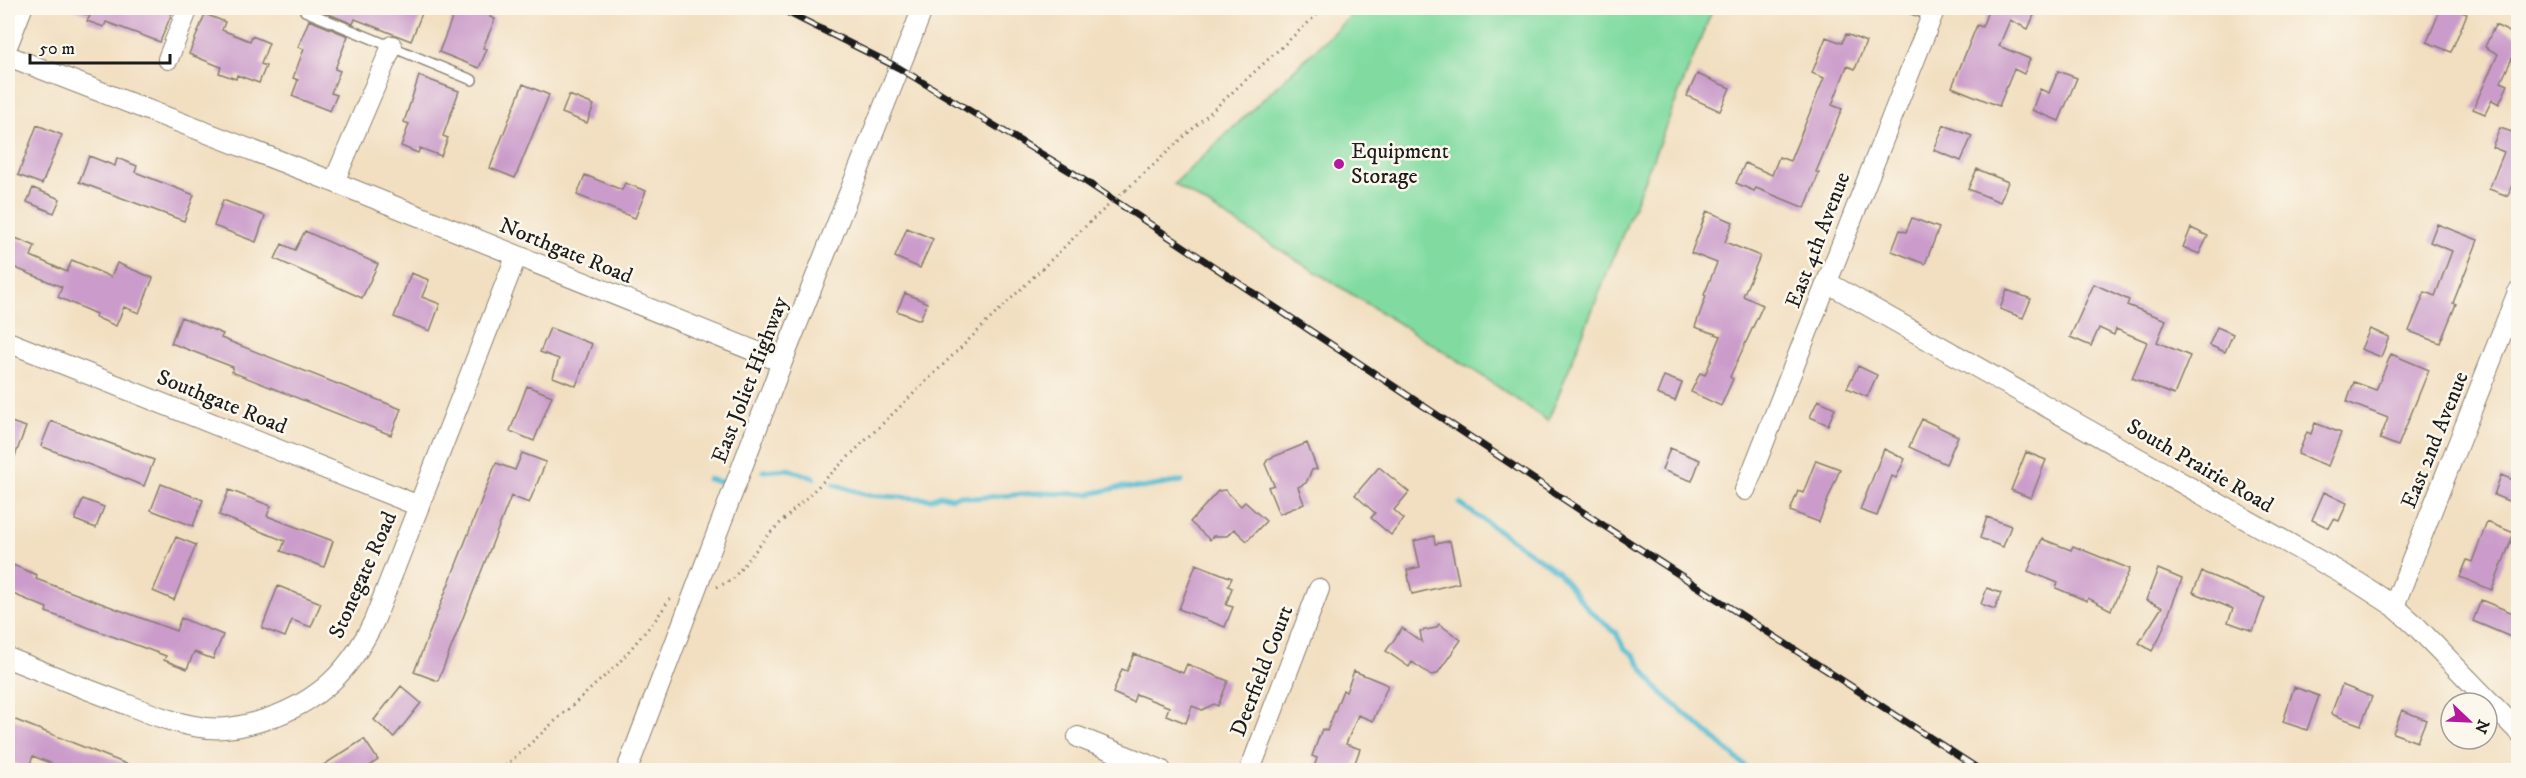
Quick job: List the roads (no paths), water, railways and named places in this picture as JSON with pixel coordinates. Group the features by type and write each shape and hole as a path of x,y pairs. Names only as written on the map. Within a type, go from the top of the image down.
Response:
{"street":[{"path":"8,44 22,8"},
{"path":"168,59 188,8"},
{"name":"East Joliet Highway","path":"627,771 782,362 923,8"},
{"name":"East 4th Avenue","path":"1745,490 1934,12"},
{"path":"334,182 392,46"},
{"name":"Northgate Road","path":"8,56 334,182 782,362"},
{"name":"Stonegate Road","path":"8,658 159,717 187,725 219,729 243,727 293,710 329,684 363,645 516,257"},
{"name":"South Prairie Road","path":"1827,283 2356,582 2394,606 2518,731"},
{"name":"East 2nd Avenue","path":"2394,606 2518,292"},
{"name":"Southgate Road","path":"8,342 419,506"},
{"name":"Deerfield Court","path":"1250,771 1319,589"},
{"path":"1078,737 1161,771"}],"lane":[{"path":"1910,8 1934,12"},
{"path":"305,11 472,80"}],"waterway":[{"path":"763,471 788,469 814,478"},
{"path":"708,479 725,481"},
{"path":"834,484 867,495 931,499 940,495 952,498 960,495 973,498 1037,493 1089,494 1122,487 1142,488 1182,481"},
{"path":"1460,504 1557,571 1589,610 1616,633 1624,648 1633,654 1657,689 1747,770"}],"railway":[{"path":"779,8 899,68 1073,173 1589,516 1980,770"}],"place":[{"name":"Equipment Storage","path":"1339,164"}]}
